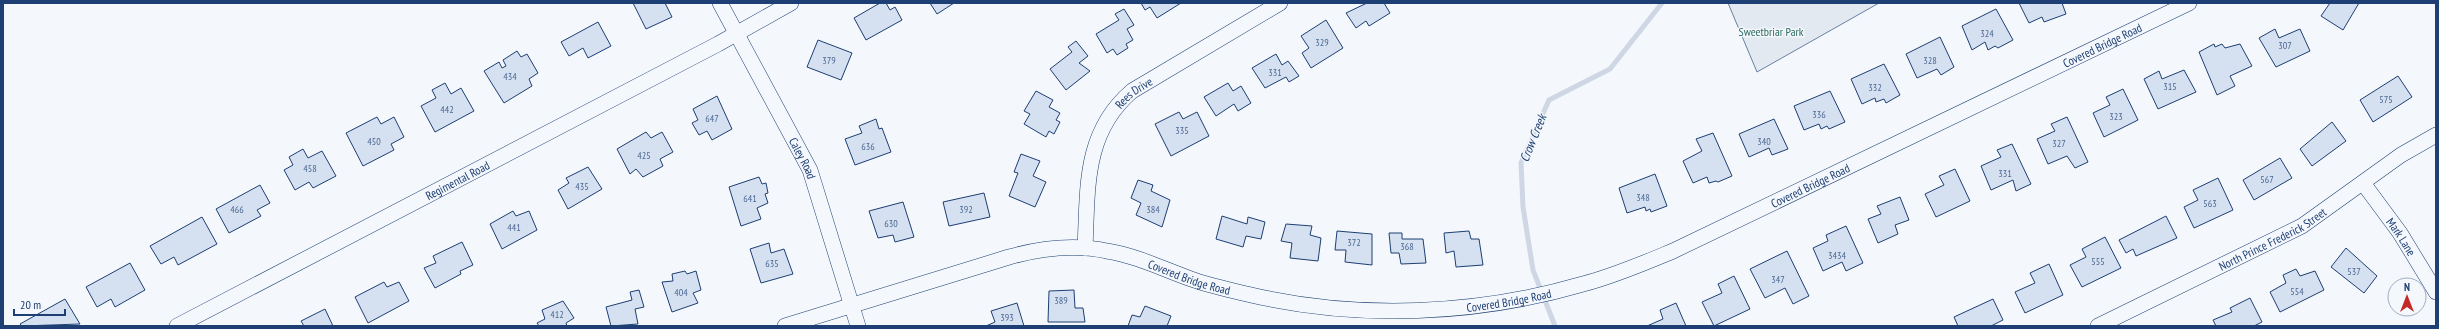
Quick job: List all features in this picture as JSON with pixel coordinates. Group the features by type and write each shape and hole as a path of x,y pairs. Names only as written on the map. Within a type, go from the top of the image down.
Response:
{"street":[{"name":"Caley Road","path":"720,3 810,170 858,326"},
{"name":"Regimental Road","path":"177,326 737,34 791,3"},
{"name":"Rees Drive","path":"1085,248 1092,156 1098,135 1118,104 1132,91 1280,3"},
{"name":"Covered Bridge Road","path":"785,326 1029,251 1049,248 1085,248 1123,254 1193,280 1250,295 1325,307 1387,311 1450,308 1550,293 1612,275 1673,251 2188,3"},
{"name":"North Prince Frederick Street","path":"2098,326 2277,240 2326,211 2401,155 2436,135"},
{"name":"Mark Lane","path":"2363,184 2400,233 2436,292"}],"green space":[{"name":"Sweetbriar Park","path":"1728,3 1879,3 1757,72"}],"building":[{"path":"633,3 665,3 672,17 646,29"},
{"path":"880,3 886,3 890,10 895,7 902,20 866,40 854,18"},
{"path":"930,3 954,3 937,14"},
{"path":"1141,3 1181,3 1157,18 1150,7 1145,10"},
{"path":"1367,3 1384,3 1390,13 1369,26 1366,21 1356,28 1346,13"},
{"path":"2019,3 2062,3 2066,14 2044,22 2042,17 2029,23"},
{"path":"2330,3 2359,3 2343,30 2321,16"},
{"path":"1124,9 1134,25 1127,29 1133,40 1126,44 1128,48 1117,55 1113,49 1107,53 1096,34 1119,20 1115,14"},
{"path":"1996,9 2013,40 1998,48 1995,46 1988,50 1985,42 1972,50 1962,26"},
{"path":"1326,20 1343,48 1311,68 1302,53 1309,48 1301,36"},
{"path":"598,22 611,46 588,58 583,48 569,56 561,42"},
{"path":"2275,29 2279,38 2300,29 2310,51 2276,67 2259,38"},
{"path":"1940,37 1954,67 1941,75 1937,69 1917,78 1906,54"},
{"path":"818,40 852,53 841,80 807,67"},
{"path":"1076,41 1088,56 1079,63 1090,71 1066,90 1050,69 1072,52 1068,47"},
{"path":"2214,44 2215,47 2222,44 2225,48 2240,44 2252,66 2230,76 2235,86 2217,95 2199,52"},
{"path":"517,51 521,57 527,54 538,73 529,79 532,86 504,103 484,71 499,62 502,68 506,66 503,60"},
{"path":"1276,54 1282,65 1288,61 1299,76 1289,82 1286,77 1265,88 1252,68"},
{"path":"1884,64 1900,95 1886,103 1884,99 1876,102 1875,98 1862,104 1851,79"},
{"path":"2184,70 2196,92 2158,109 2144,79 2159,71 2162,79"},
{"path":"2398,76 2412,97 2373,122 2360,100"},
{"path":"445,83 451,94 461,88 474,111 435,132 421,106 436,98 432,90"},
{"path":"1228,83 1233,91 1241,86 1251,103 1238,111 1234,104 1216,116 1204,97"},
{"path":"2123,89 2138,120 2104,137 2093,113 2110,105 2106,97"},
{"path":"1036,91 1053,100 1049,107 1060,113 1056,120 1060,122 1054,134 1049,131 1046,137 1024,124 1030,114 1024,111"},
{"path":"1830,91 1845,122 1829,129 1827,126 1821,129 1819,124 1804,130 1794,106"},
{"path":"717,96 732,129 712,140 707,131 699,135 692,123 698,120 693,109"},
{"path":"1179,112 1183,119 1197,112 1209,136 1171,156 1155,124"},
{"path":"377,117 381,124 394,117 404,137 391,144 394,150 363,166 346,133"},
{"path":"2067,117 2088,162 2075,168 2067,156 2048,164 2037,139 2055,131 2051,124"},
{"path":"876,119 879,129 882,128 891,152 855,165 845,139 862,133 859,126"},
{"path":"1774,119 1788,149 1772,155 1769,148 1749,157 1739,134"},
{"path":"2332,122 2346,141 2312,166 2300,149"},
{"path":"646,132 651,138 662,132 673,152 660,159 663,166 643,177 636,169 630,174 617,149"},
{"path":"1713,133 1732,176 1718,182 1716,181 1709,183 1707,177 1693,183 1683,161 1702,151 1696,139"},
{"path":"2012,144 2031,184 2016,191 2013,180 1991,190 1981,166 2001,157 1997,150"},
{"path":"303,149 308,158 322,151 336,176 313,188 309,182 295,190 284,170 293,165 289,157"},
{"path":"1021,154 1040,161 1033,176 1046,182 1035,207 1009,196 1018,173 1014,172"},
{"path":"2280,158 2292,178 2254,200 2243,180"},
{"path":"588,167 602,189 568,209 558,190 569,183 566,178"},
{"path":"1955,169 1970,201 1936,217 1925,194 1944,185 1939,176"},
{"path":"1655,174 1667,206 1651,212 1650,209 1646,211 1645,207 1627,213 1619,188"},
{"path":"759,177 762,184 766,183 768,193 765,194 768,203 757,208 761,219 741,226 729,187"},
{"path":"2218,178 2233,210 2194,228 2184,207 2198,200 2193,190"},
{"path":"1138,180 1153,185 1151,191 1170,200 1162,227 1136,215 1141,203 1131,198"},
{"path":"260,185 270,203 257,210 261,216 229,233 216,209"},
{"path":"984,193 990,217 949,226 943,202"},
{"path":"1900,197 1909,220 1895,225 1898,234 1878,243 1868,219 1881,214 1877,206"},
{"path":"903,202 914,237 895,242 893,235 878,238 869,211"},
{"path":"513,211 516,216 529,211 537,230 502,249 490,224"},
{"path":"1222,216 1247,224 1248,217 1265,222 1261,239 1246,236 1243,247 1216,239"},
{"path":"2166,216 2177,238 2136,256 2133,249 2126,253 2119,240"},
{"path":"202,217 217,244 178,265 174,257 161,264 150,246"},
{"path":"1286,224 1312,226 1310,235 1321,238 1318,261 1290,258 1292,243 1281,241"},
{"path":"1846,226 1863,263 1846,271 1842,262 1823,271 1813,248 1828,241 1826,235"},
{"path":"1337,231 1372,234 1372,265 1345,262 1346,250 1335,250"},
{"path":"1469,231 1471,239 1479,239 1483,265 1456,267 1454,251 1446,253 1444,233"},
{"path":"1389,233 1402,233 1402,239 1423,239 1426,263 1401,264 1399,253 1391,253"},
{"path":"2105,237 2121,268 2082,287 2070,265 2086,257 2082,249"},
{"path":"462,242 473,265 460,271 461,274 435,288 424,268 436,263 433,256"},
{"path":"769,243 771,253 784,249 793,274 761,283 750,249"},
{"path":"2346,248 2377,276 2364,293 2331,267"},
{"path":"1787,251 1809,296 1793,304 1785,288 1765,298 1750,269"},
{"path":"130,263 145,290 115,307 111,299 97,307 86,287"},
{"path":"2049,264 2063,295 2025,313 2015,292 2035,283 2030,273"},
{"path":"2296,269 2300,276 2315,271 2324,290 2280,312 2270,292 2286,283 2283,275"},
{"path":"685,271 687,274 696,271 701,290 693,293 698,303 672,312 662,282 673,281 672,274"},
{"path":"1734,276 1750,309 1714,326 1702,302 1722,293 1718,284"},
{"path":"384,282 387,287 399,282 409,301 368,323 355,297"},
{"path":"639,290 644,307 635,309 638,324 611,326 606,307 632,300 630,292"},
{"path":"1074,290 1075,308 1083,308 1085,322 1048,322 1049,291"},
{"path":"2250,298 2262,322 2254,326 2216,326 2213,320 2232,312 2230,308"},
{"path":"65,299 80,324 22,326 20,324"},
{"path":"1993,299 2003,320 1991,326 1958,326 1954,317"},
{"path":"563,301 574,318 566,323 567,326 539,326 537,323 545,319 542,310"},
{"path":"1017,303 1024,326 986,326 995,322 991,311"},
{"path":"1676,303 1686,326 1647,326 1663,319 1660,310"},
{"path":"1145,306 1171,316 1167,326 1128,326 1132,315 1140,317"},
{"path":"325,309 333,326 304,326 301,321"}],"waterway":[{"name":"Crow Creek","path":"1555,326 1533,270 1523,207 1521,163 1549,100 1610,69 1662,3"}]}
